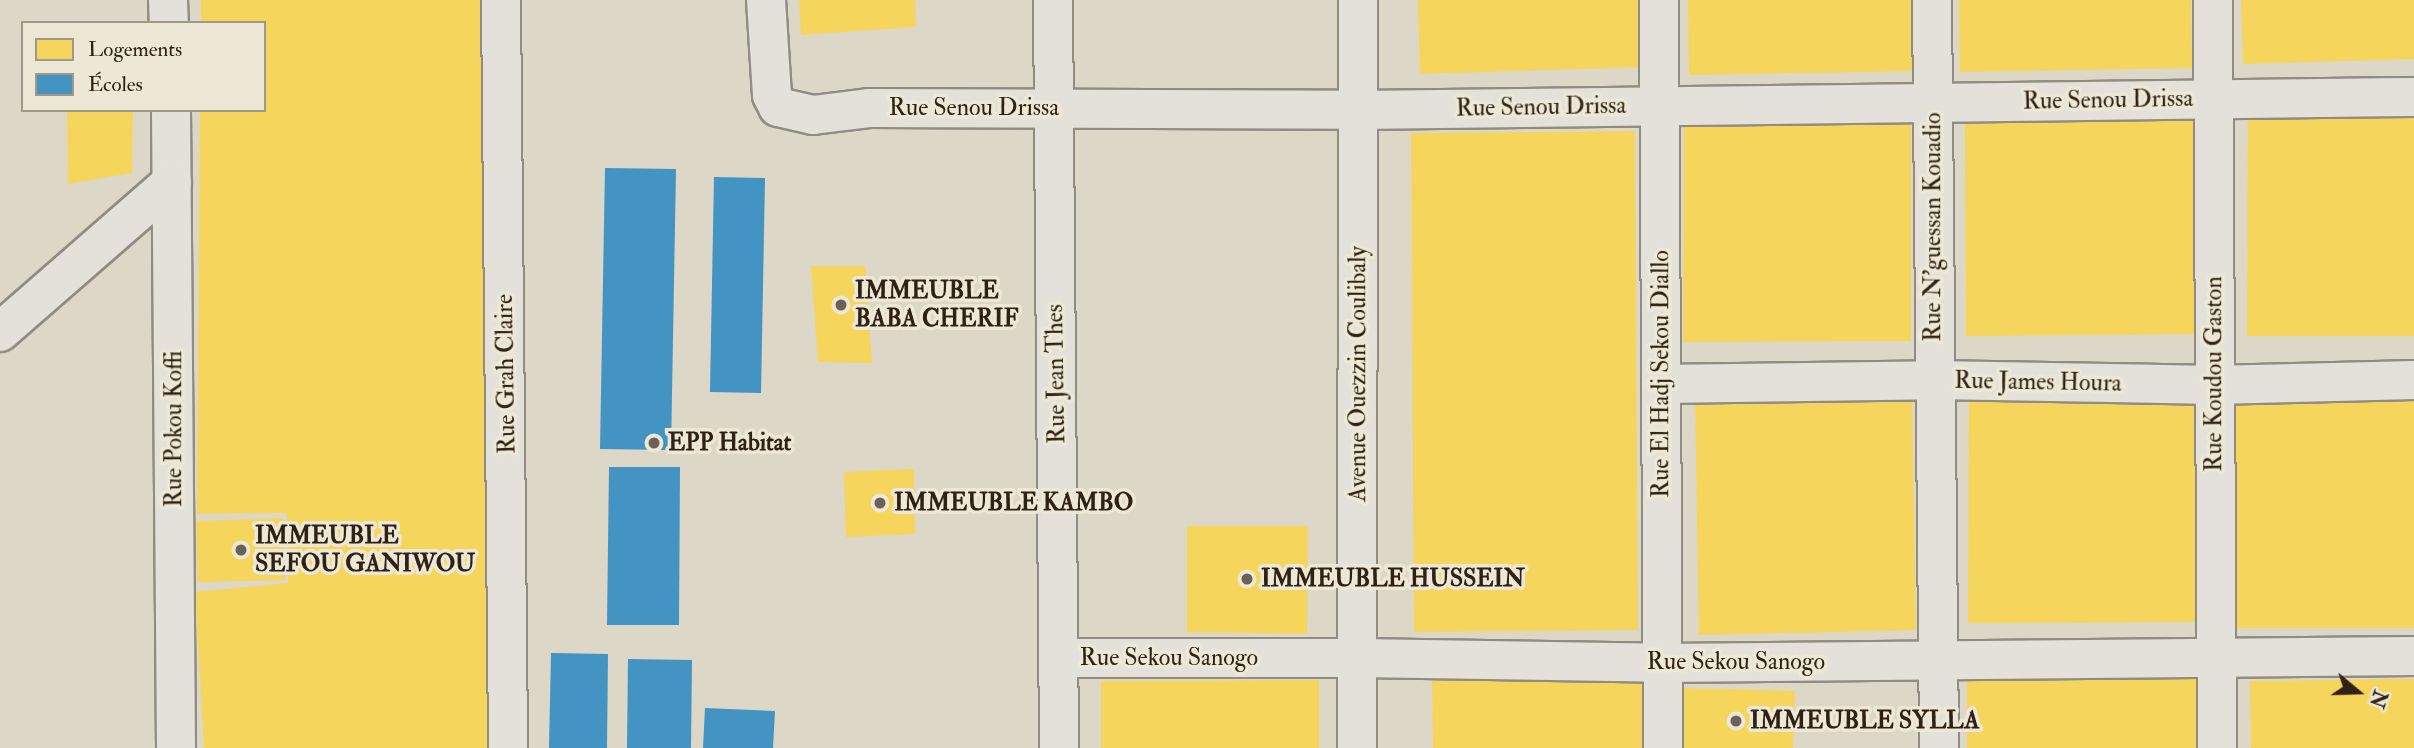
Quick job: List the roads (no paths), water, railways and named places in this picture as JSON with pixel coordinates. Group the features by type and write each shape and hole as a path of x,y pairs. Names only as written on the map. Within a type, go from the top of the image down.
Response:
{"street":[{"path":"168,0 169,21"},
{"name":"Rue Grah Claire","path":"501,0 508,748"},
{"name":"Rue Senou Drissa","path":"766,0 769,85 778,107 813,115 869,108 1358,110 2414,97"},
{"name":"Rue Jean Thes","path":"1053,0 1059,748"},
{"name":"Avenue Ouezzin Coulibaly","path":"1357,748 1358,0"},
{"name":"Rue El Hadj Sekou Diallo","path":"1659,0 1663,748"},
{"name":"Rue N'guessan Kouadio","path":"1932,0 1939,748"},
{"name":"Rue Koudou Gaston","path":"2213,0 2217,748"},
{"name":"Rue Pokou Koffi","path":"171,112 176,748"},
{"path":"0,332 172,182"},
{"name":"Rue James Houra","path":"1661,384 1934,380 2214,385 2414,380"},
{"name":"Rue Sekou Sanogo","path":"1058,658 1358,658 1662,663 2414,656"}],"place":[{"name":"IMMEUBLE BABA CHERIF","path":"841,305"},
{"name":"EPP Habitat","path":"654,443"},
{"name":"IMMEUBLE KAMBO","path":"880,503"},
{"name":"IMMEUBLE SEFOU GANIWOU","path":"241,550"},
{"name":"IMMEUBLE HUSSEIN","path":"1247,579"},
{"name":"IMMEUBLE SYLLA","path":"1736,721"}]}
